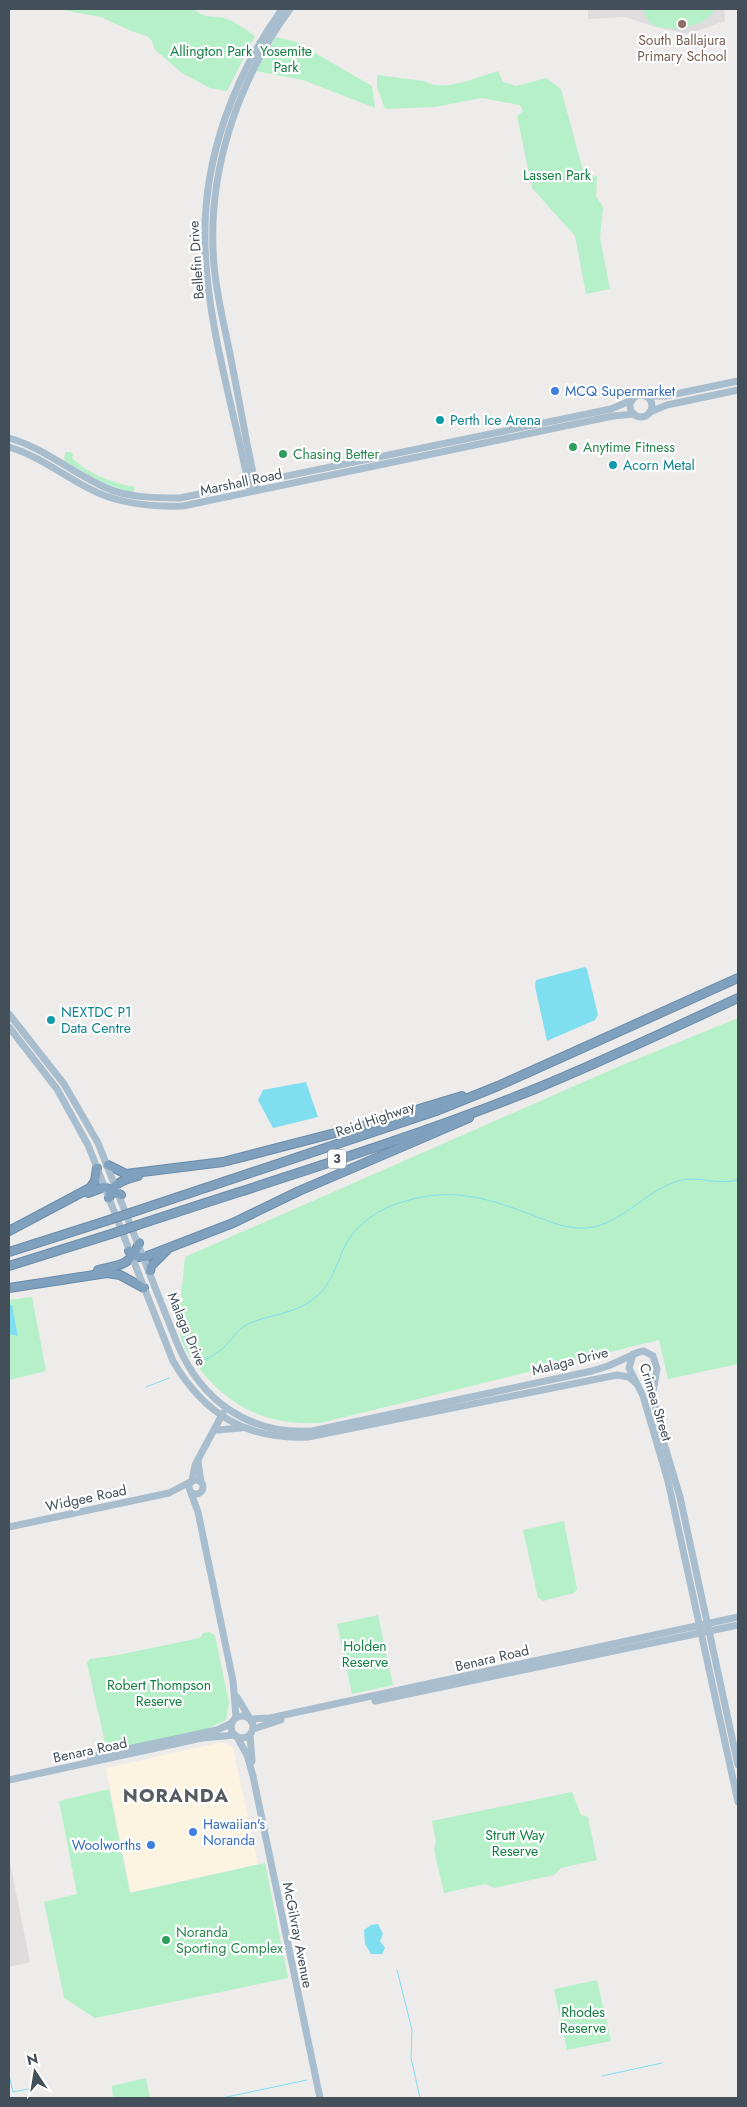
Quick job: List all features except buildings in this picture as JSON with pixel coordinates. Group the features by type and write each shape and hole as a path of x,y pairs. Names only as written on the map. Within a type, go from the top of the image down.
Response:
{"highway":[{"name":"Reid Highway","path":"9,1252 378,1132 436,1111 523,1075 738,977"},
{"name":"Reid Highway","path":"9,1266 416,1133 534,1089 738,998"},
{"path":"108,1164 126,1174 251,1155 423,1109 523,1075"},
{"path":"132,1255 145,1257 233,1223 299,1191 419,1141 534,1089"},
{"path":"9,1231 67,1201 94,1184 97,1168"},
{"path":"67,1201 110,1187 121,1181 155,1171"},
{"path":"110,1187 120,1195"},
{"path":"109,1198 110,1187"},
{"path":"75,1277 122,1264 132,1255 139,1243"},
{"path":"150,1271 151,1266 168,1249"},
{"path":"9,1288 107,1273 120,1275 144,1288"}],"main road":[{"name":"Bellefin Drive","path":"252,484 246,473 208,283 205,218 212,169 230,102 256,48 282,9"},
{"name":"Bellefin Drive","path":"254,492 252,464 217,290 213,251 215,202 219,172 228,137 246,82 270,36 290,9"},
{"path":"738,381 666,396 638,395 632,400 630,407 634,414 643,416 667,405 738,390"},
{"path":"646,396 652,404 650,412"},
{"name":"Marshall Road","path":"9,447 54,463 123,493 154,498 193,496 611,409 632,400"},
{"name":"Marshall Road","path":"9,438 36,448 54,463 103,495 135,504 183,506 613,416 634,414"},
{"path":"252,464 262,477 269,480"},
{"path":"193,496 234,484 242,480 246,473"},
{"path":"9,1014 64,1084 98,1142 108,1164 110,1187"},
{"path":"9,1027 66,1103 97,1168 110,1187"},
{"name":"Malaga Drive","path":"120,1195 177,1343 190,1371 210,1396 228,1409 272,1430 312,1431 592,1371 608,1366 633,1354"},
{"name":"Malaga Drive","path":"109,1198 173,1361 189,1386 214,1410 244,1428 272,1436 308,1437 617,1375 630,1377 636,1383"},
{"name":"Crimea Street","path":"738,1765 712,1646 705,1629 697,1612 668,1481 646,1405 629,1368 633,1354 644,1351 651,1354 656,1360 653,1392 656,1414 680,1497 705,1608 705,1629 706,1651 738,1802"},
{"path":"228,1409 198,1461 189,1487 198,1512 235,1694 234,1720 231,1730 236,1736 244,1738 252,1732 250,1718 235,1694"},
{"path":"214,1410 216,1430"},
{"path":"216,1430 229,1427 244,1428"},
{"path":"198,1461 201,1482 204,1487 200,1493 198,1512"},
{"path":"191,1482 201,1482"},
{"name":"Widgee Road","path":"169,1493 191,1482"},
{"path":"191,1492 200,1493"},
{"name":"Widgee Road","path":"9,1527 169,1493 191,1492"},
{"path":"705,1608 713,1617 722,1620"},
{"path":"682,1630 689,1625 697,1612"},
{"name":"Benara Road","path":"252,1732 271,1723 688,1636 722,1620 738,1617"},
{"name":"Benara Road","path":"250,1718 280,1716 682,1630 728,1628 738,1625"},
{"path":"712,1646 716,1636 728,1628"},
{"path":"688,1636 699,1641 706,1651"},
{"path":"234,1720 242,1715 250,1718"},
{"name":"Benara Road","path":"9,1775 217,1730 234,1720"},
{"name":"McGilvray Avenue","path":"252,1732 253,1776"},
{"name":"Benara Road","path":"9,1780 202,1738 236,1736"},
{"name":"McGilvray Avenue","path":"236,1736 247,1755 253,1776 320,2098"}],"shaded area":[{"name":"South Ballajura Primary School","path":"588,9 724,9 725,21 688,34 656,27 625,17 588,19"},
{"path":"223,1742 233,1748 258,1864 131,1892 106,1768"},
{"path":"9,1857 30,1962 9,1967"}],"green space":[{"name":"Allington Park","path":"58,9 194,10 206,16 228,19 255,36 227,91 210,88 182,73 155,50 152,41 147,36 101,17"},
{"path":"643,9 715,9 711,15 695,25 676,29 657,27 647,18"},
{"name":"Yosemite Park","path":"276,37 296,42 372,86 375,108 303,80 256,71"},
{"name":"Lassen Park","path":"498,71 503,82 516,86 546,78 561,89 585,178 597,176 596,196 603,207 600,238 610,289 586,294 575,236 532,188 517,116 523,111 520,105 482,98 435,107 385,109 377,87 377,75 424,81 432,84 451,85"},
{"path":"65,452 71,452 72,458 93,473 118,483 135,487 133,493 101,482 65,461"},
{"path":"738,1018 738,1364 668,1379 659,1340 320,1423 301,1423 267,1417 237,1404 210,1381 187,1351 182,1342 180,1324 185,1257 620,1066"},
{"path":"32,1297 46,1371 9,1380 9,1300"},
{"path":"564,1521 577,1589 574,1593 543,1601 538,1598 523,1530"},
{"name":"Holden Reserve","path":"378,1615 393,1685 352,1694 337,1624"},
{"name":"Robert Thompson Reserve","path":"209,1632 215,1635 229,1703 226,1720 207,1729 107,1752 87,1663 90,1659 200,1638 203,1633"},
{"name":"Noranda Sporting Complex","path":"109,1789 130,1893 265,1863 288,1978 95,2018 64,1998 44,1902 77,1894 59,1801"},
{"name":"Strutt Way Reserve","path":"572,1792 581,1815 588,1817 597,1860 561,1868 554,1875 494,1888 486,1884 444,1893 434,1850 436,1842 432,1821"},
{"name":"Rhodes Reserve","path":"597,1980 611,2041 567,2050 554,1989"},
{"path":"146,2078 150,2098 113,2098 112,2086"}],"water":[{"path":"585,967 598,1015 595,1020 547,1041 535,986 536,980"},
{"path":"306,1082 318,1117 273,1128 258,1100 263,1090"},
{"path":"9,1305 12,1305 18,1336 9,1334"},
{"path":"378,1924 383,1934 380,1941 385,1948 382,1954 371,1954 365,1944 364,1930 371,1925"}],"waterway":[{"path":"198,1364 221,1350 244,1326 301,1307 317,1296 330,1280 343,1250 353,1234 373,1215 390,1206 433,1195 464,1196 495,1202 565,1226 578,1228 592,1227 618,1217 653,1193 678,1181 686,1179 723,1182 738,1180"},
{"path":"146,1387 169,1378"},
{"path":"397,1970 412,2030 411,2058 420,2098"},
{"path":"602,2076 662,2063"},
{"path":"9,2075 13,2092 33,2088"},
{"path":"222,2098 307,2080"}],"place":[{"name":"South Ballajura Primary School","path":"682,24"},
{"name":"MCQ Supermarket","path":"555,391"},
{"name":"Perth Ice Arena","path":"440,420"},
{"name":"Anytime Fitness","path":"573,447"},
{"name":"Chasing Better","path":"283,454"},
{"name":"Acorn Metal","path":"613,465"},
{"name":"NEXTDC P1 Data Centre","path":"51,1020"},
{"name":"Hawaiian's Noranda","path":"193,1832"},
{"name":"Woolworths","path":"151,1845"},
{"name":"Noranda Sporting Complex","path":"166,1940"}],"district":[{"name":"NORANDA","path":"176,1795"}]}
